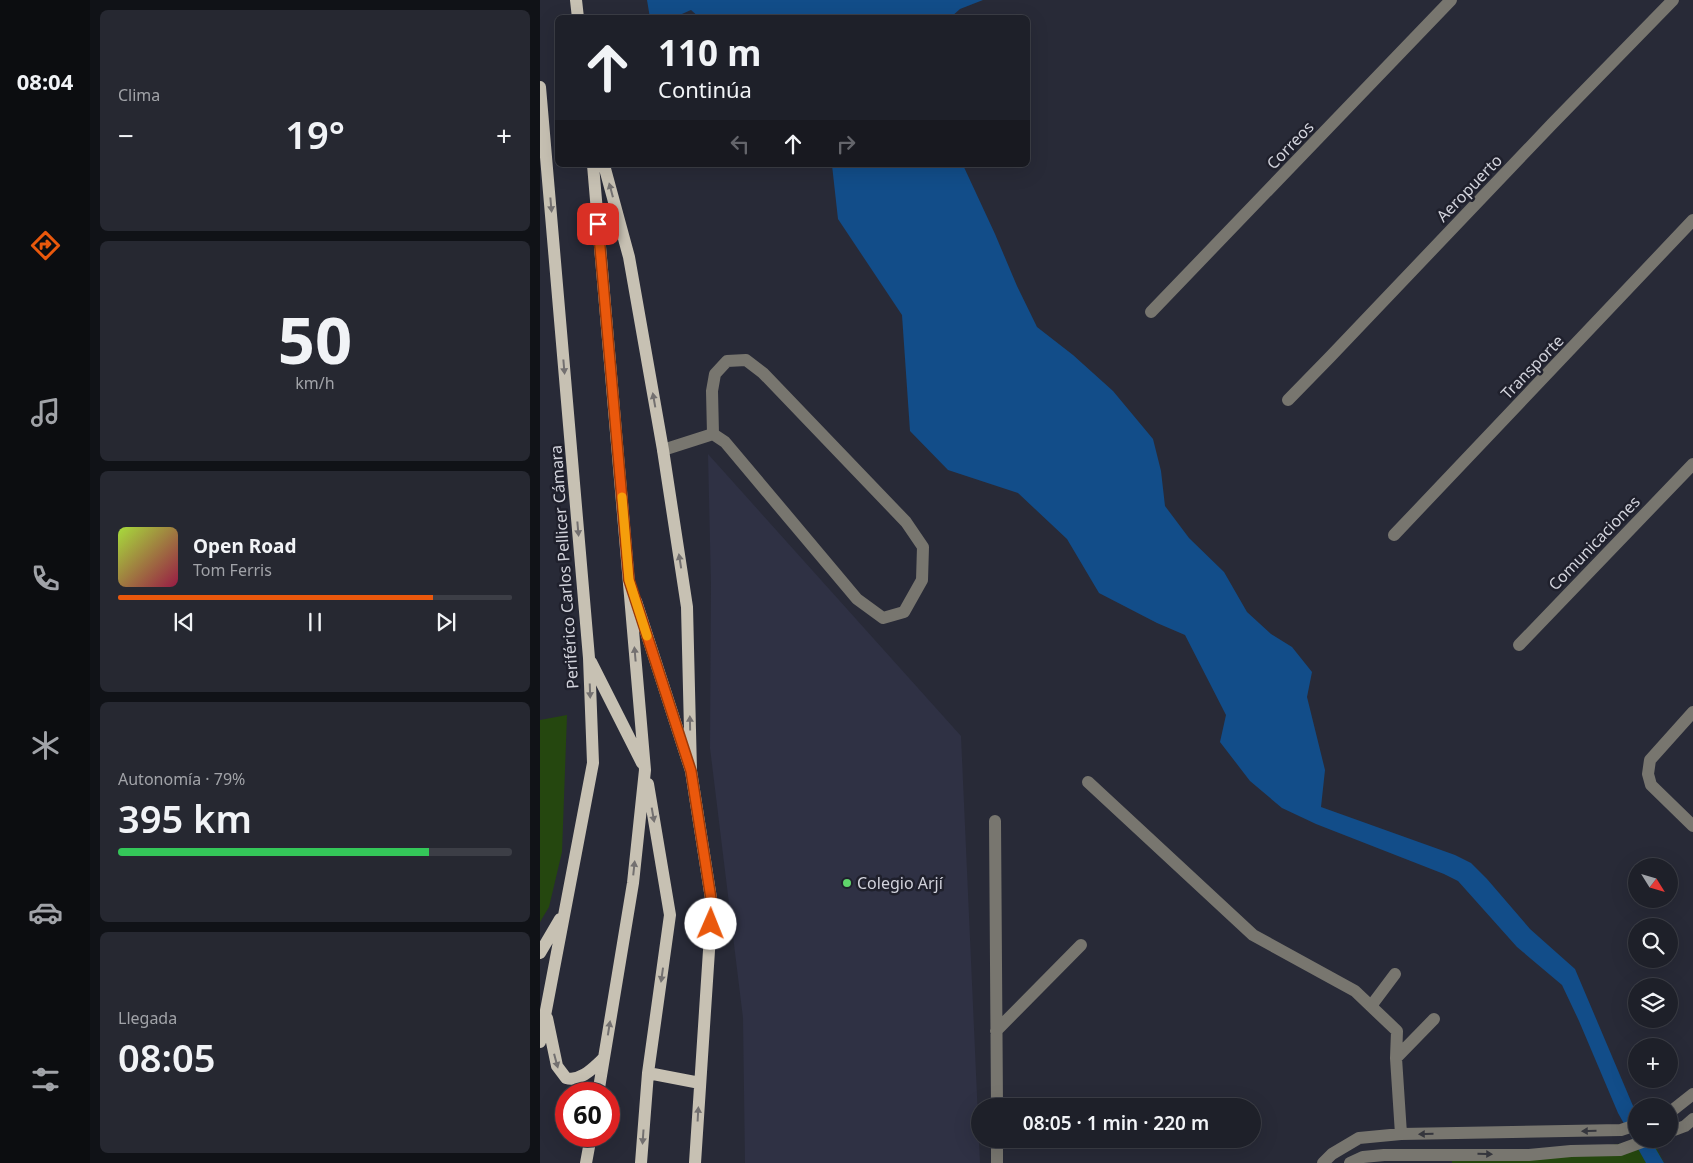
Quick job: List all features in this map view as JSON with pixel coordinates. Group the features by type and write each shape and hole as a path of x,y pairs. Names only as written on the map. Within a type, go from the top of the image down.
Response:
{"main road":[{"path":"576,0 578,15"},
{"name":"Periférico Carlos Pellicer Cámara","path":"540,87 589,658 593,763 540,1042"},
{"path":"592,167 645,770 670,915 648,1073 642,1163"},
{"path":"605,167 629,257 663,450 687,608 691,771 712,905 695,1163"},
{"path":"629,580 691,771"},
{"path":"589,658 645,770 633,883 600,1082"},
{"path":"540,953 565,911"},
{"path":"546,1013 557,1066 566,1078 576,1078 583,1075 604,1058"},
{"path":"648,1073 700,1084"},
{"path":"586,1163 589,1147"},
{"path":"580,1163 588,1150"}],"street":[{"name":"Correos","path":"1151,312 1451,0"},
{"name":"Aeropuerto","path":"1288,400 1552,124 1674,0"},
{"name":"Transporte","path":"1394,535 1693,220"},
{"path":"746,360 763,373 906,522 923,547 922,580 904,612 883,618 857,599 725,442 713,434 712,391 715,374 727,361 746,360"},
{"path":"663,450 713,434"},
{"name":"Comunicaciones","path":"1519,645 1693,464"},
{"path":"1693,712 1650,760 1648,774 1651,785 1693,826"},
{"path":"1088,782 1253,935 1355,992 1396,1031 1401,1134"},
{"path":"995,821 997,1098"},
{"path":"996,1031 1081,945"},
{"path":"1371,1006 1395,974"},
{"path":"1396,1058 1434,1019"},
{"path":"1678,1106 1693,1094"},
{"path":"1678,1128 1693,1119"},
{"path":"1323,1163 1332,1154 1359,1138 1401,1134 1621,1130 1628,1128"},
{"path":"1529,1132 1529,1159"},
{"path":"1350,1163 1363,1157 1384,1155 1529,1159 1571,1151 1620,1150 1628,1147"},
{"path":"997,1148 997,1163"}],"shaded area":[{"name":"Colegio Arjí","path":"708,454 961,736 977,1098 971,1098 971,1148 979,1148 980,1163 745,1163 743,1018 710,748 711,585"}],"green space":[{"path":"567,715 562,852 549,907 540,922 540,720"},
{"path":"1628,1143 1628,1148 1656,1148 1664,1163 1452,1163 1452,1154 1571,1151"}],"water":[{"path":"647,0 983,0 960,9 953,15 697,15 691,10 680,15 650,15"},
{"path":"832,167 964,167 1037,327 1073,355 1113,391 1153,439 1161,471 1165,506 1189,538 1224,572 1247,612 1271,634 1292,647 1312,672 1307,697 1325,770 1321,807 1455,855 1471,863 1530,929 1575,969 1630,1098 1628,1098 1628,1131 1618,1113 1562,985 1517,947 1458,881 1316,824 1282,808 1250,781 1220,742 1226,715 1185,635 1157,623 1099,593 1067,539 1018,493 948,470 910,431 902,315 838,219"},
{"path":"1638,1148 1655,1148 1664,1163 1646,1163"}],"slow traffic":[{"path":"622,497 629,580 647,636"}],"place":[{"name":"Colegio Arjí","path":"847,883"}],"route":[{"path":"598,224 629,580 691,771 712,905 711,924"}]}
